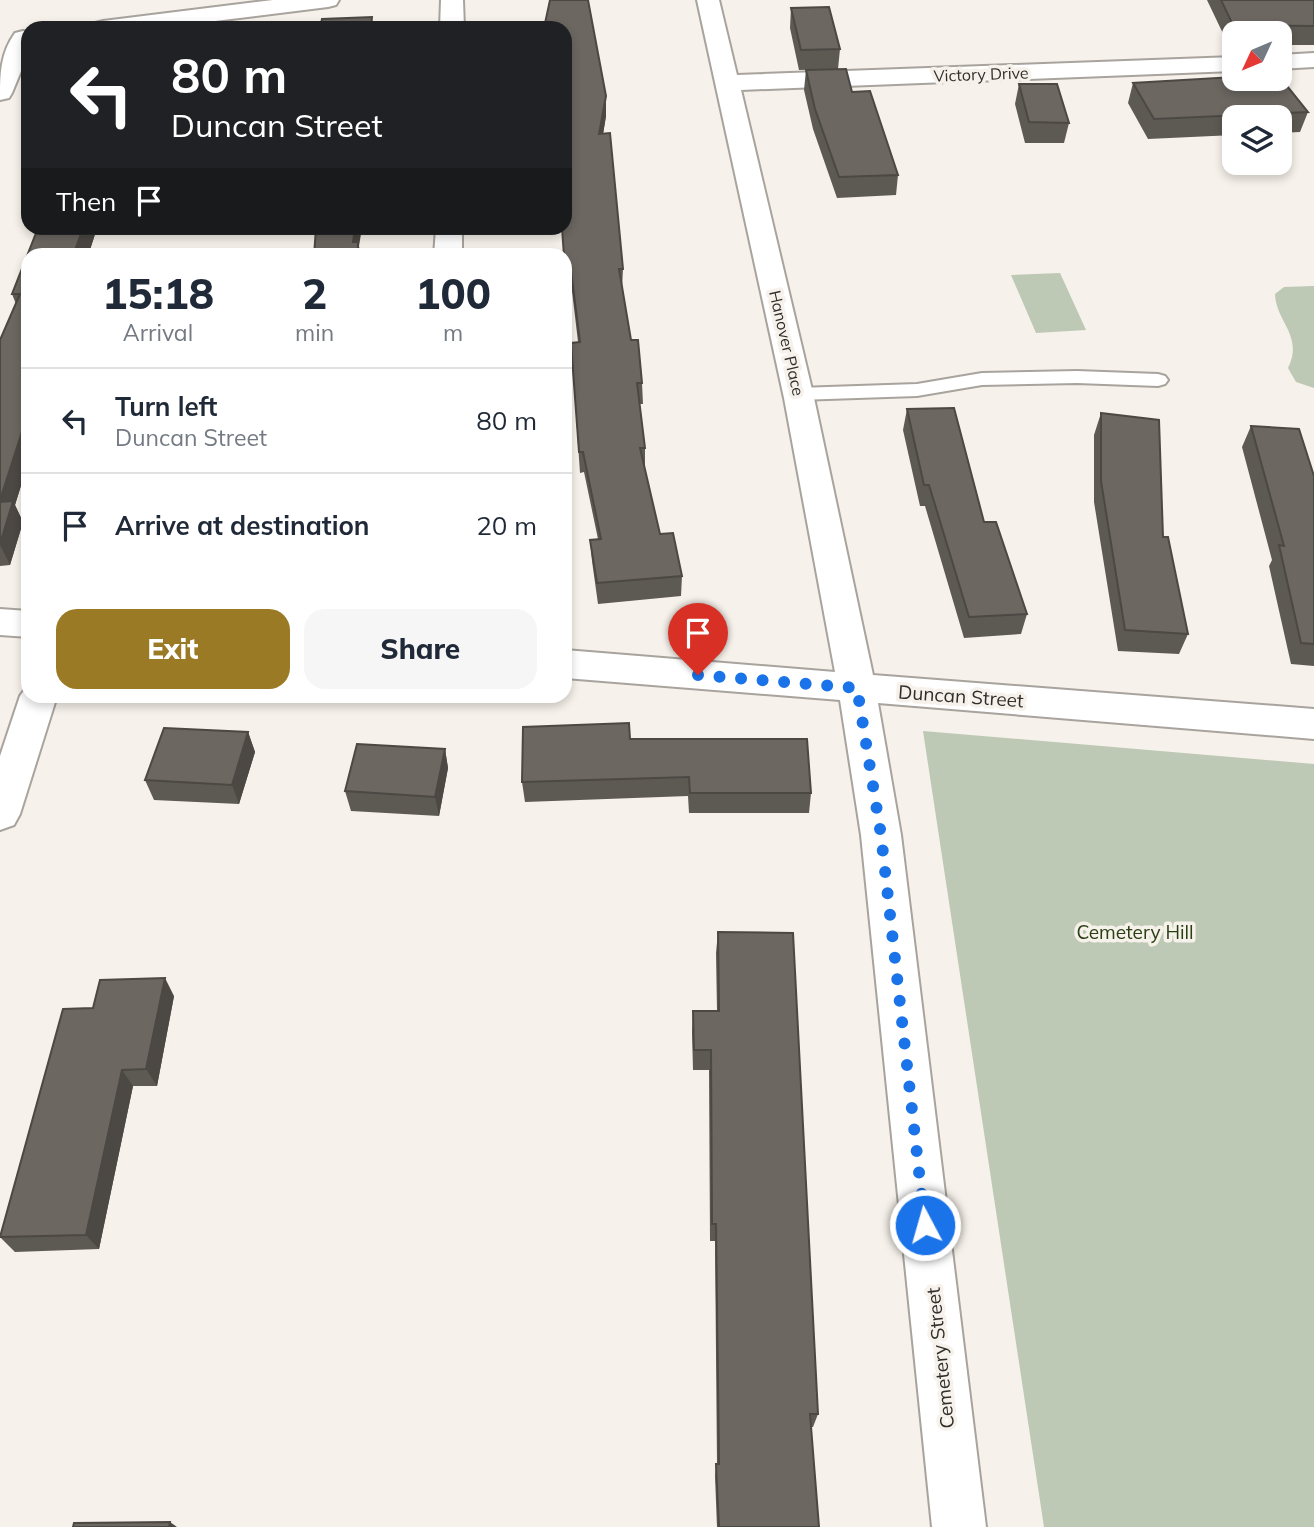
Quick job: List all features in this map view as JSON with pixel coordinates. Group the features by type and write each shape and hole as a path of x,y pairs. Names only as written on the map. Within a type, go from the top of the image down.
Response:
{"street":[{"path":"159,21 328,0"},
{"path":"452,0 452,21"},
{"name":"Hanover Place","path":"708,0 798,394 857,688"},
{"path":"0,93 17,39"},
{"path":"1292,61 1314,60"},
{"name":"Victory Drive","path":"727,83 1222,64"},
{"path":"0,622 21,624"},
{"name":"Duncan Street","path":"572,665 1314,724"},
{"name":"Cemetery Street","path":"857,688 881,835 959,1527"},
{"path":"0,814 37,703"}],"lane":[{"path":"798,394 918,390 982,379 1077,377 1158,380"}],"green space":[{"path":"1060,273 1086,330 1036,333 1011,275"},
{"path":"1314,286 1314,388 1296,382 1288,368 1293,347 1275,294 1284,287"},
{"name":"Cemetery Hill","path":"923,731 1314,764 1314,1527 1044,1527"}],"building":[{"path":"550,0 588,0 606,96 599,134 610,133 623,269 619,269 631,340 638,340 642,383 637,383 645,448 640,448 660,534 673,533 682,576 597,583 590,540 601,539 583,452 579,452 572,343 580,342 572,279 572,248 563,248 562,235 572,235 572,21 546,21"},
{"path":"1221,0 1314,0 1314,26 1292,26 1292,21 1231,21"},
{"path":"829,7 840,49 801,50 791,8"},
{"path":"372,17 372,21 322,19"},
{"path":"846,69 852,92 870,91 898,175 839,177 815,109 806,70"},
{"path":"1222,78 1222,91 1291,91 1308,112 1292,113 1292,105 1222,105 1222,116 1154,119 1133,83"},
{"path":"1019,84 1057,84 1069,123 1029,122"},
{"path":"35,235 80,235 76,248 30,248"},
{"path":"316,235 354,235 353,242 358,242 358,248 315,248"},
{"path":"21,271 21,435 0,500 0,340 20,294 12,294"},
{"path":"954,408 984,522 996,522 1027,614 969,617 929,485 924,485 907,409"},
{"path":"1101,413 1159,420 1163,537 1168,537 1188,634 1125,630 1101,481"},
{"path":"1251,426 1299,429 1314,476 1314,644 1301,643 1279,545 1284,546"},
{"path":"13,501 0,544 0,502"},
{"path":"629,723 630,739 807,739 811,793 690,793 689,777 522,782 523,727"},
{"path":"164,728 248,732 232,785 145,780"},
{"path":"357,744 445,749 435,797 345,791"},
{"path":"718,932 793,933 818,1414 810,1414 819,1527 719,1527 711,1050 694,1050 693,1011 719,1011"},
{"path":"165,978 146,1069 122,1070 86,1235 0,1237 63,1009 93,1008 100,980"},
{"path":"170,1522 169,1527 73,1527 74,1523"}],"route":[{"path":"698,675 857,688 881,835 925,1225"}]}
